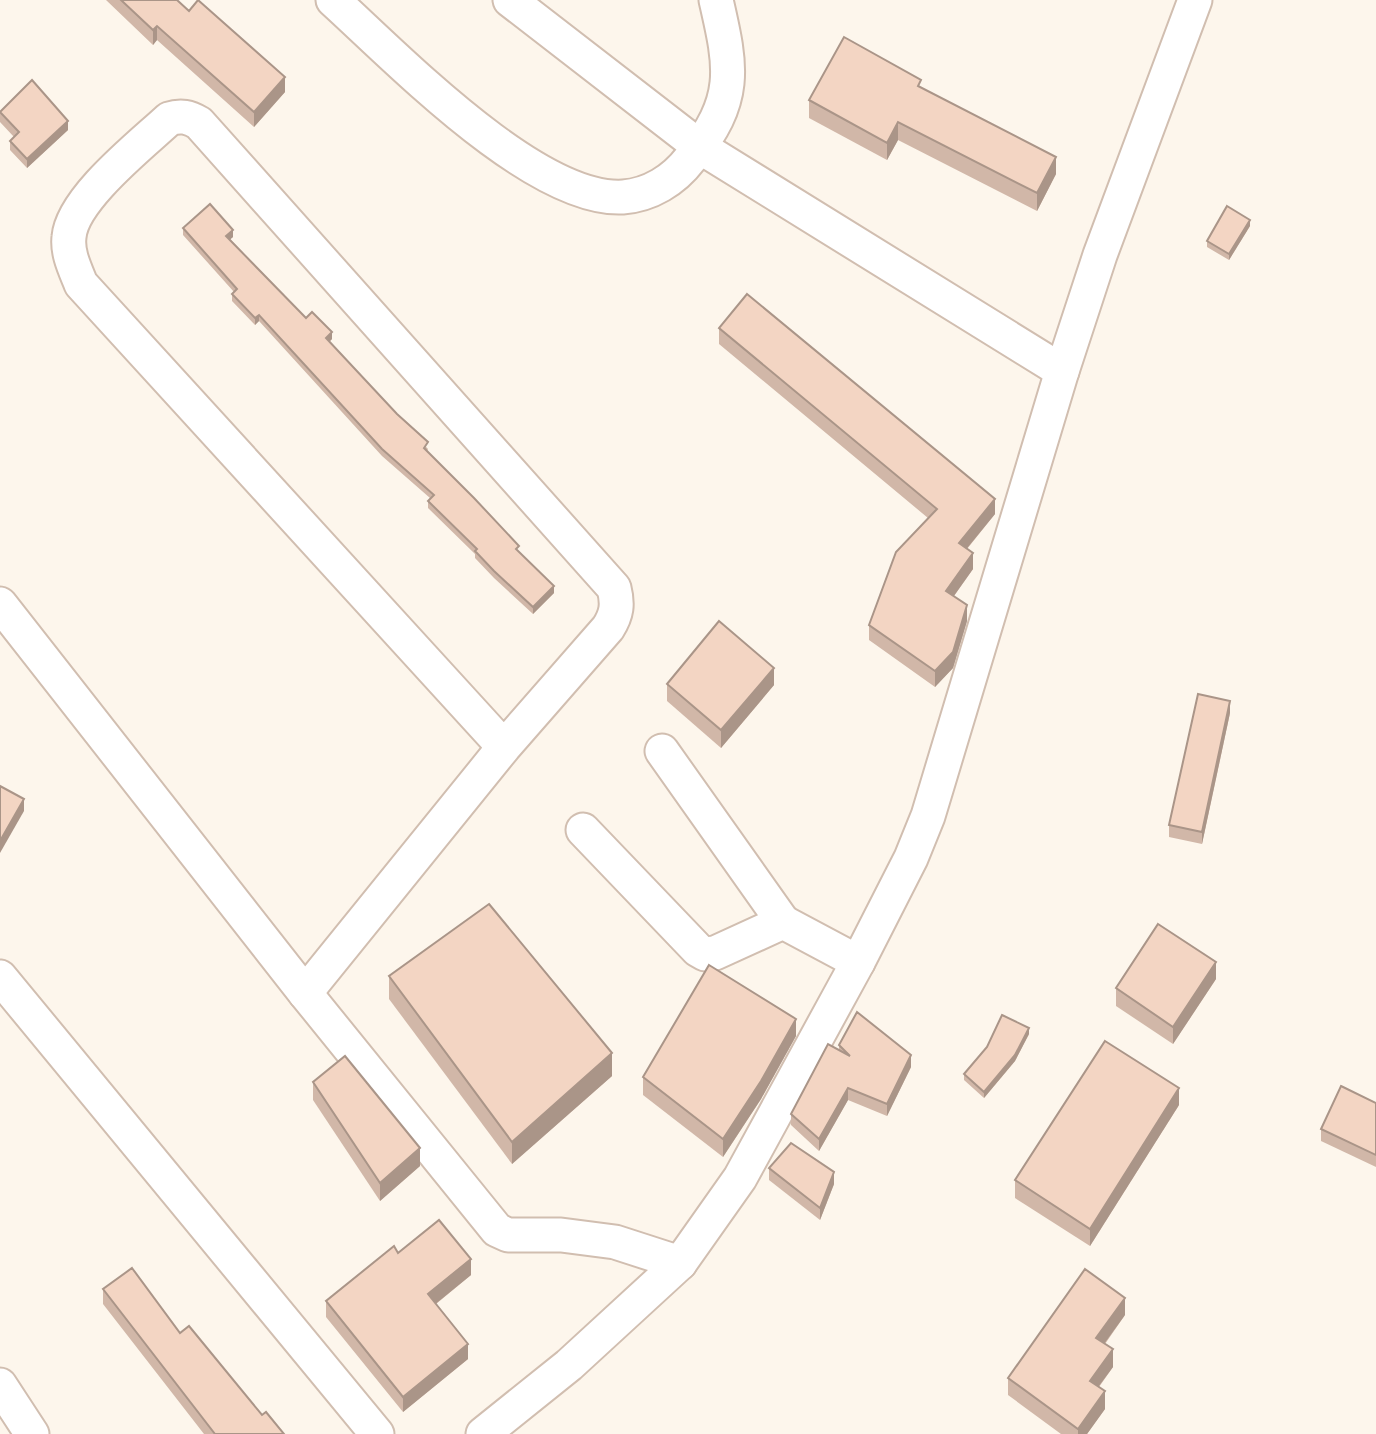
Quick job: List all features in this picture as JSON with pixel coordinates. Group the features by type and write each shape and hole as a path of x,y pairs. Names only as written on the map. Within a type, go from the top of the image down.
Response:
{"street":[{"path":"333,0 436,94 518,159 561,182 597,194 623,197 655,190 682,170 700,147 725,103 729,84 727,56 716,0"},
{"path":"510,0 700,147 1062,371"},
{"path":"483,1434 569,1365 680,1263 740,1178 858,962 911,858 928,816 1062,371 1100,256 1195,0"},
{"path":"305,993 503,747 608,628 614,619 618,602 614,588 199,123 177,116 169,119 88,196 75,215 68,237 71,260 81,284 503,747"},
{"path":"0,604 305,993 497,1230 508,1235 561,1235 615,1242 680,1263"},
{"path":"662,751 783,922 858,962"},
{"path":"583,830 698,950 705,954 715,953 783,922"},
{"path":"0,977 377,1434"},
{"path":"0,1385 32,1434"}],"building":[{"path":"121,0 177,0 189,11 198,0 285,77 254,112 157,26 153,30"},
{"path":"844,37 921,80 918,86 1056,157 1037,193 898,122 887,143 809,100"},
{"path":"32,80 68,121 27,159 10,141 19,132 0,112"},
{"path":"210,204 233,230 226,236 306,318 312,312 332,332 326,338 397,414 428,442 424,448 519,546 516,549 554,586 533,607 494,571 475,551 477,549 428,501 434,495 382,449 259,315 255,318 232,294 237,289 183,228"},
{"path":"1227,206 1250,220 1229,254 1207,241"},
{"path":"747,294 995,499 959,543 973,553 946,591 967,605 953,652 935,671 869,625 896,552 937,509 719,328"},
{"path":"719,621 774,668 721,730 667,684"},
{"path":"1198,694 1230,701 1202,832 1169,825"},
{"path":"0,786 24,799 0,841"},
{"path":"489,904 612,1053 512,1142 389,976"},
{"path":"1158,924 1216,962 1173,1027 1116,988"},
{"path":"709,965 796,1019 761,1081 723,1139 643,1077"},
{"path":"857,1012 911,1055 887,1104 848,1088 819,1139 791,1114 828,1044 850,1056 839,1045"},
{"path":"1002,1015 1029,1028 1015,1055 984,1092 964,1074 987,1047"},
{"path":"1105,1041 1179,1088 1090,1229 1015,1180"},
{"path":"345,1056 420,1148 380,1183 313,1082"},
{"path":"1341,1086 1376,1103 1376,1155 1321,1129"},
{"path":"791,1143 834,1172 820,1208 769,1168"},
{"path":"439,1220 471,1259 428,1294 468,1344 403,1397 326,1301 394,1246 398,1253"},
{"path":"132,1268 180,1333 189,1326 262,1415 266,1412 284,1434 215,1434 103,1289"},
{"path":"1085,1269 1125,1298 1096,1338 1113,1349 1090,1381 1105,1391 1078,1429 1008,1378"}]}
